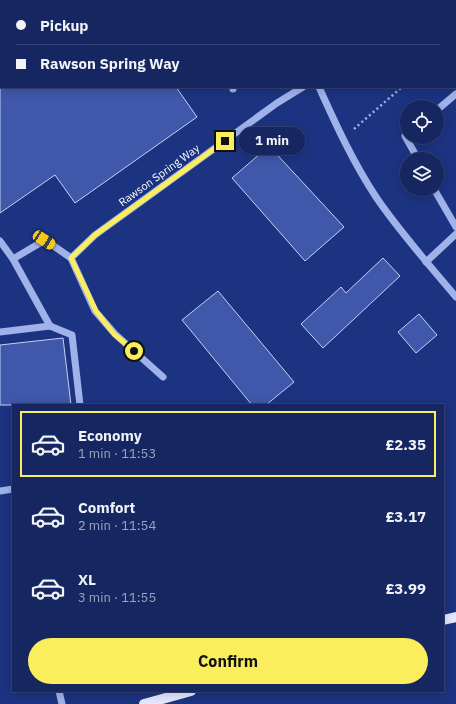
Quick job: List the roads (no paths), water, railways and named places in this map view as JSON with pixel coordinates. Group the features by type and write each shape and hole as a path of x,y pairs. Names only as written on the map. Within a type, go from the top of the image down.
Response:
{"main road":[{"path":"444,620 456,617"},
{"path":"144,704 187,692"}],"street":[{"name":"Rawson Spring Way","path":"71,258 95,235 277,103 301,88"},
{"path":"319,88 342,139 377,198 426,262 456,297"},
{"path":"444,104 456,94"},
{"path":"438,196 456,227"},
{"path":"426,262 456,234"},
{"path":"13,259 44,240 71,258 96,311 114,334 163,377"},
{"path":"0,241 13,259 50,326"},
{"path":"0,332 50,326 72,334 80,404"},
{"path":"0,491 12,489"},
{"path":"59,692 62,704"}]}
